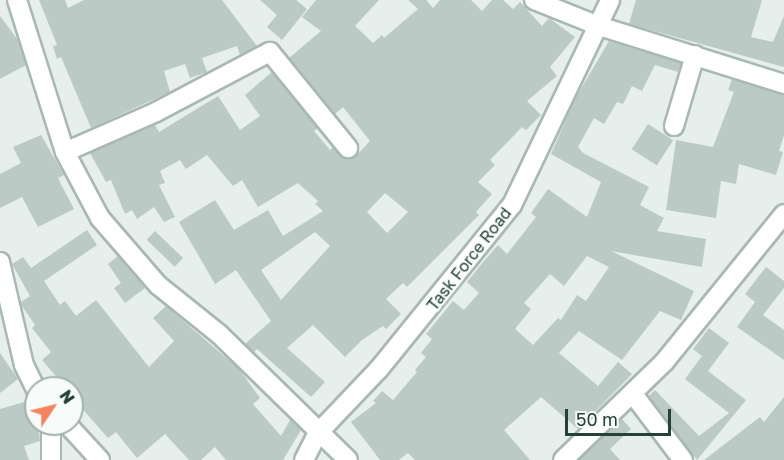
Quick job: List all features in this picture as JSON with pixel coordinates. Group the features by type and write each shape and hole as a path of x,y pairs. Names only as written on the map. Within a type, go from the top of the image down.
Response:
{"street":[{"path":"16,0 65,152 100,219 158,285 219,334 348,460"},
{"path":"534,0 599,26 695,54 784,84"},
{"name":"Task Force Road","path":"304,460 318,433 444,293 512,205 610,0"},
{"path":"65,152 156,112 270,52 348,148"},
{"path":"674,126 695,54"},
{"path":"563,460 665,361 784,214"},
{"path":"0,262 24,364 30,376"},
{"path":"633,394 683,460"},
{"path":"51,436 51,460"},
{"path":"78,436 100,460"}],"building":[{"path":"39,0 65,0 68,8 84,0 222,0 257,46 240,55 237,46 202,58 207,72 190,78 185,64 164,71 170,92 91,128 61,57 57,59 53,46 57,45"},
{"path":"260,0 296,0 307,9 282,40 267,27 277,15"},
{"path":"316,0 379,0 355,26 373,43 382,35 384,38 418,9 408,0 426,0 433,8 440,0 471,0 482,11 492,0 503,0 513,9 520,2 542,26 549,18 575,37 550,67 557,76 527,101 541,115 526,130 522,127 490,160 495,165 478,182 492,194 476,212 479,215 407,287 403,283 386,299 401,314 386,329 383,326 362,340 345,357 313,325 287,348 325,382 311,397 257,349 254,352 245,344 271,321 236,270 215,284 179,222 215,200 234,230 268,210 283,236 323,211 315,204 318,201 298,183 258,207 242,180 233,186 207,155 186,169 180,160 160,171 165,183 159,185 175,217 164,222 154,207 137,219 132,210 125,214 111,180 106,182 90,153 155,125 159,132 218,96 240,130 260,116 245,95 272,72 318,128 314,131 330,150 333,147 345,159 355,157 370,141 343,107 335,114 289,58 321,31 302,17","holes":["385,193 408,212 387,233 367,212","315,232 330,246 281,300 261,270"]},
{"path":"636,0 762,0 751,37 773,42 784,16 784,67 629,24"},
{"path":"0,16 18,40 26,65 0,79"},
{"path":"609,41 681,63 678,72 655,65 642,91 632,86 623,104 617,102 604,124 594,118 578,147 583,153 649,187 640,205 664,218 657,231 706,239 702,267 611,251 694,291 681,320 660,311 622,360 579,331 559,353 598,386 618,362 632,374 578,429 541,397 504,430 530,460 415,460 408,453 399,460 380,460 351,422 376,403 373,401 382,391 393,400 417,372 415,370 426,357 421,353 432,339 426,334 453,301 464,310 479,293 467,282 484,261 498,245 507,254 536,217 531,213 548,189 587,217 601,182 551,154 575,99","holes":["587,256 609,267 586,301 577,295 561,320 558,318 533,345 515,329 531,309 524,303 550,274 564,286"]},
{"path":"732,79 784,95 784,135 779,151 783,152 776,175 739,164 736,184 721,181 716,218 666,210 676,140 713,147 734,92 728,90"},
{"path":"648,124 673,140 657,165 632,149"},
{"path":"41,135 64,175 58,178 74,209 38,227 22,197 0,208 0,174 21,163 13,147"},
{"path":"87,230 97,245 44,281 60,305 65,301 76,316 96,300 149,367 174,341 153,318 166,306 239,369 260,398 253,404 281,436 290,420 301,430 283,460 226,460 215,447 201,460 189,460 165,434 137,458 116,432 108,438 84,411 84,376 56,376 42,360 51,352 32,328 35,325 22,306 21,302 30,296 12,264 23,257 31,268"},
{"path":"155,231 183,258 175,267 147,240"},
{"path":"118,256 145,288 125,303 114,288 121,283 108,264"},
{"path":"766,267 784,281 784,288 763,315 784,330 784,360 737,327 755,302 745,294"},
{"path":"709,328 729,343 708,371 746,400 697,460 649,396 655,390 699,436 729,413 685,379 702,356 693,349"},
{"path":"0,353 18,379 0,393"},
{"path":"784,397 784,460 704,460 760,417 764,422"},
{"path":"24,402 24,436 40,436 40,441 24,446 29,460 0,460 0,409"},
{"path":"622,419 631,429 610,449 620,460 579,460"}]}
